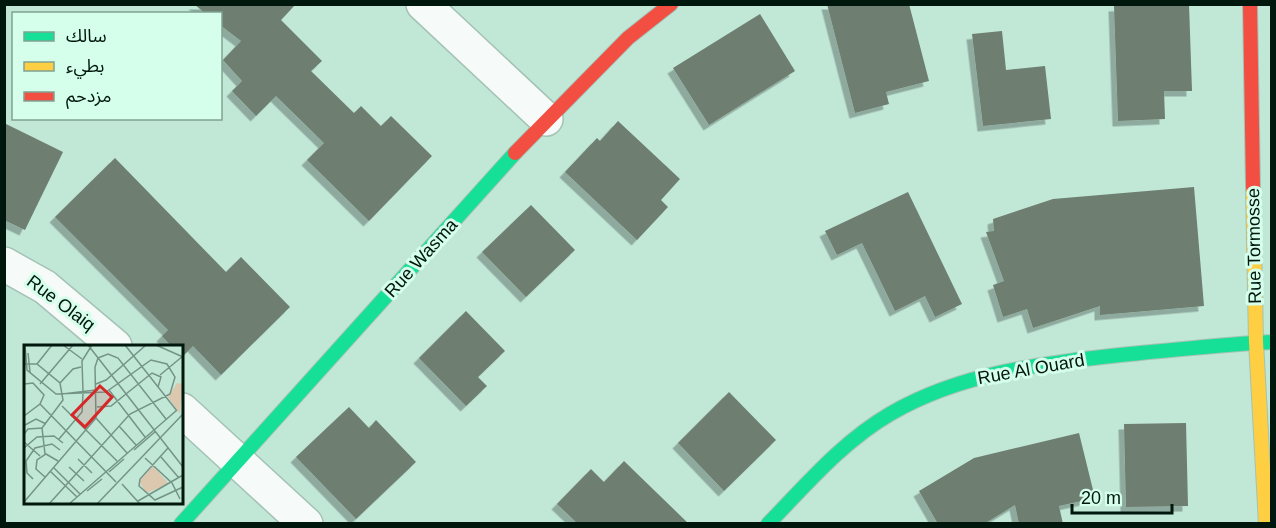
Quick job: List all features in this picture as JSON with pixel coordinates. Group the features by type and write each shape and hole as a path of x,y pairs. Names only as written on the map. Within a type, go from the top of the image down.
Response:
{"street":[{"path":"423,4 546,119"},
{"name":"Rue Wasma","path":"181,524 546,119 628,38 671,4"},
{"name":"Rue Tormosse","path":"1250,4 1256,342 1266,524"},
{"name":"Rue Olaiq","path":"4,264 45,287 114,345"},
{"name":"Rue Al Ouard","path":"768,524 853,440 888,415 926,395 979,376 1044,363 1272,342"},
{"path":"183,411 306,524"}],"building":[{"path":"194,4 296,4 281,20 322,61 311,71 354,113 361,106 381,126 391,116 432,156 369,221 307,160 324,143 276,96 256,116 232,91 242,81 223,60 241,41 222,27 222,12 204,12"},
{"path":"827,4 909,4 929,81 886,92 889,104 855,113"},
{"path":"1189,4 1192,91 1164,91 1165,119 1118,121 1114,6"},
{"path":"760,14 795,71 709,125 673,68"},
{"path":"1002,31 1006,70 1045,66 1051,119 983,126 972,34"},
{"path":"618,121 680,179 661,200 668,207 637,240 565,172 597,138 600,141"},
{"path":"4,123 63,152 25,230 4,220"},
{"path":"115,158 226,272 241,257 290,307 221,375 193,346 183,356 183,345 170,345 162,336 168,330 55,217"},
{"path":"1194,187 1204,306 1100,315 1100,306 1033,328 1027,309 1003,317 993,285 1004,281 986,232 994,231 993,219 1053,199"},
{"path":"908,192 962,304 935,317 925,296 895,311 862,243 837,255 825,231"},
{"path":"531,205 575,250 526,297 482,252"},
{"path":"466,311 505,351 478,377 487,386 466,406 419,358"},
{"path":"729,392 776,440 724,491 678,443"},
{"path":"349,407 369,428 376,420 416,462 356,519 296,457"},
{"path":"1186,423 1188,506 1126,507 1124,424"},
{"path":"1079,433 1095,498 1059,506 1063,524 1019,524 1015,505 984,524 938,524 919,491 974,458"},
{"path":"624,461 689,524 578,524 557,504 591,469 604,482"}],"traffic: fast":[{"path":"181,524 515,153"},
{"path":"768,524 825,465 873,425 919,399 949,387 1011,370 1076,360 1272,342"}],"traffic: slow":[{"path":"1253,188 1256,342 1266,524"}],"traffic: jam":[{"path":"515,153 628,38 671,4"},
{"path":"1250,4 1253,188"}]}
